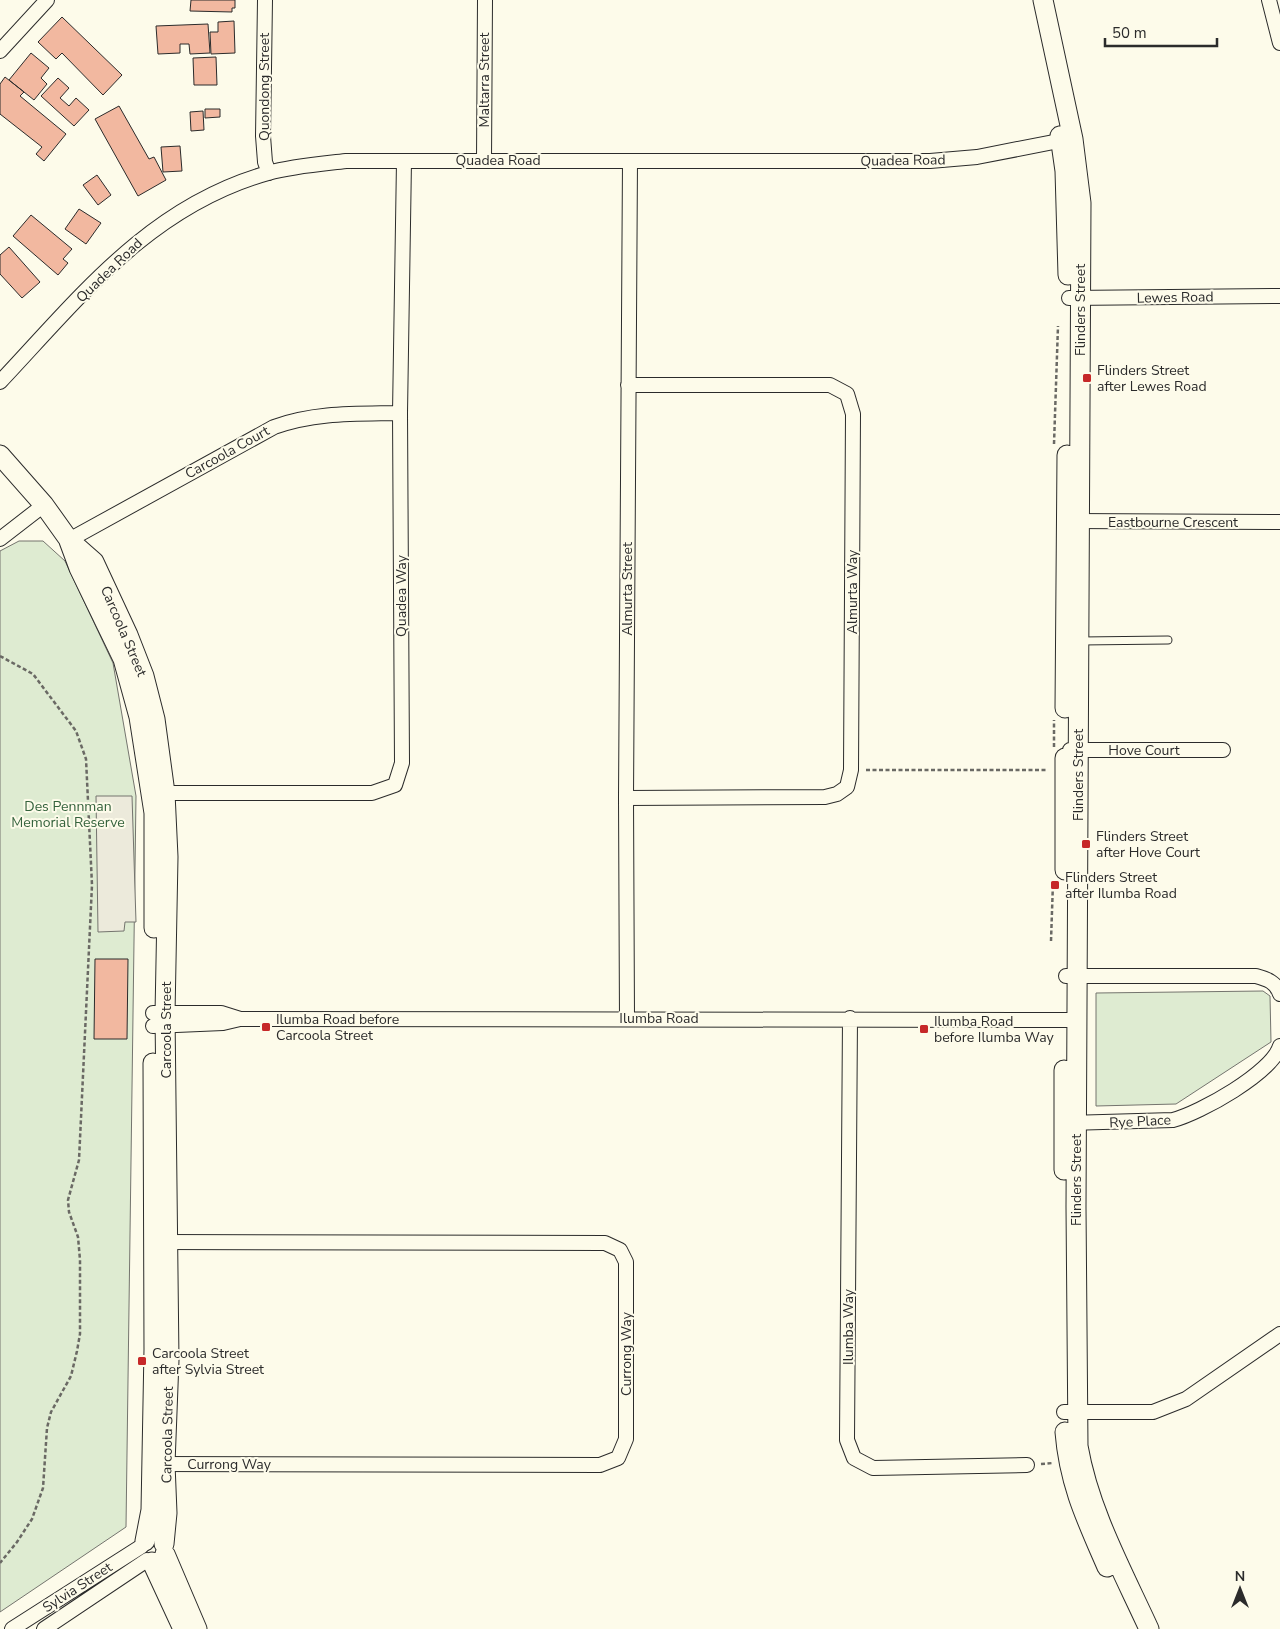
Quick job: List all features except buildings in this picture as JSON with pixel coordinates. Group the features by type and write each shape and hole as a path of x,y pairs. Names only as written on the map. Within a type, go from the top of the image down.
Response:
{"main road":[{"name":"Flinders Street","path":"1030,0 1067,140"},
{"name":"Flinders Street","path":"1043,0 1067,140 1065,171 1075,298 1072,521 1070,1412 1067,1462 1087,1525 1136,1629"},
{"name":"Carcoola Street","path":"0,455 44,505 69,540 94,562 128,635 144,676 155,719 158,793 155,840 159,1020 161,1349 158,1464 167,1513 153,1551 198,1629"},
{"name":"Flinders Street","path":"1071,750 1078,641 1072,521"},
{"name":"Flinders Street","path":"1070,1412 1083,1472 1099,1516 1149,1629"},
{"path":"153,1551 183,1629"}],"street":[{"path":"0,51 47,0"},
{"name":"Quondong Street","path":"265,0 263,136 268,173"},
{"name":"Maltarra Street","path":"484,160 485,0"},
{"path":"1269,0 1280,43"},
{"name":"Quadea Road","path":"0,382 117,259 158,225 201,199 268,173 308,165 346,161 930,161 977,157 1067,140"},
{"name":"Quadea Way","path":"158,793 372,793 395,785 402,763 400,413 404,161"},
{"name":"Almurta Street","path":"627,1018 626,798 630,161"},
{"name":"Lewes Road","path":"1075,298 1280,296"},
{"name":"Almurta Way","path":"626,798 825,797 837,794 847,787 851,770 853,414 847,394 830,385 628,385"},
{"name":"Carcoola Court","path":"69,540 274,426 298,418 321,414 400,413"},
{"path":"0,539 44,505"},
{"name":"Eastbourne Crescent","path":"1072,521 1280,522"},
{"name":"Hove Court","path":"1071,750 1223,750"},
{"path":"1071,976 1256,976 1268,979 1278,988 1280,994"},
{"name":"Ilumba Road","path":"159,1020 222,1023 240,1019 850,1018 1071,1020"},
{"name":"Ilumba Way","path":"850,1018 847,1440 854,1458 873,1468 1027,1465"},
{"name":"Rye Place","path":"1070,1123 1173,1120 1188,1116 1201,1111 1267,1067 1280,1046"},
{"name":"Currong Way","path":"158,1464 600,1465 618,1458 626,1439 626,1262 620,1250 605,1243 160,1242"},
{"path":"1070,1412 1154,1412 1186,1399 1280,1334"},
{"name":"Sylvia Street","path":"12,1629 153,1551"},
{"name":"Sylvia Street","path":"44,1629 153,1551"}],"lane":[{"path":"1126,640 1126,649"},
{"path":"1156,640 1157,650"},
{"path":"1078,641 1168,640"}],"path":[{"path":"0,656 33,674 76,730 86,760 92,885 79,1160 68,1200 69,1212 78,1237 80,1260 80,1334 71,1376 51,1412 47,1428 43,1488 32,1519 17,1542 0,1562"},
{"path":"851,770 1054,770"},
{"path":"1027,1465 1067,1462"}],"green space":[{"name":"Des Pennman Memorial Reserve","path":"19,541 43,541 65,561 113,663 136,796 126,1527 0,1612 0,551"},
{"path":"1263,991 1270,996 1271,1042 1176,1104 1096,1106 1096,993"}],"shaded area":[{"path":"96,796 132,796 136,922 125,922 124,931 98,932"}],"place":[{"name":"Flinders Street after Lewes Road","path":"1087,378"},
{"name":"Flinders Street after Hove Court","path":"1086,844"},
{"name":"Flinders Street after Ilumba Road","path":"1055,885"},
{"name":"Ilumba Road before Carcoola Street","path":"266,1027"},
{"name":"Ilumba Road before Ilumba Way","path":"924,1029"},
{"name":"Carcoola Street after Sylvia Street","path":"142,1361"}]}
